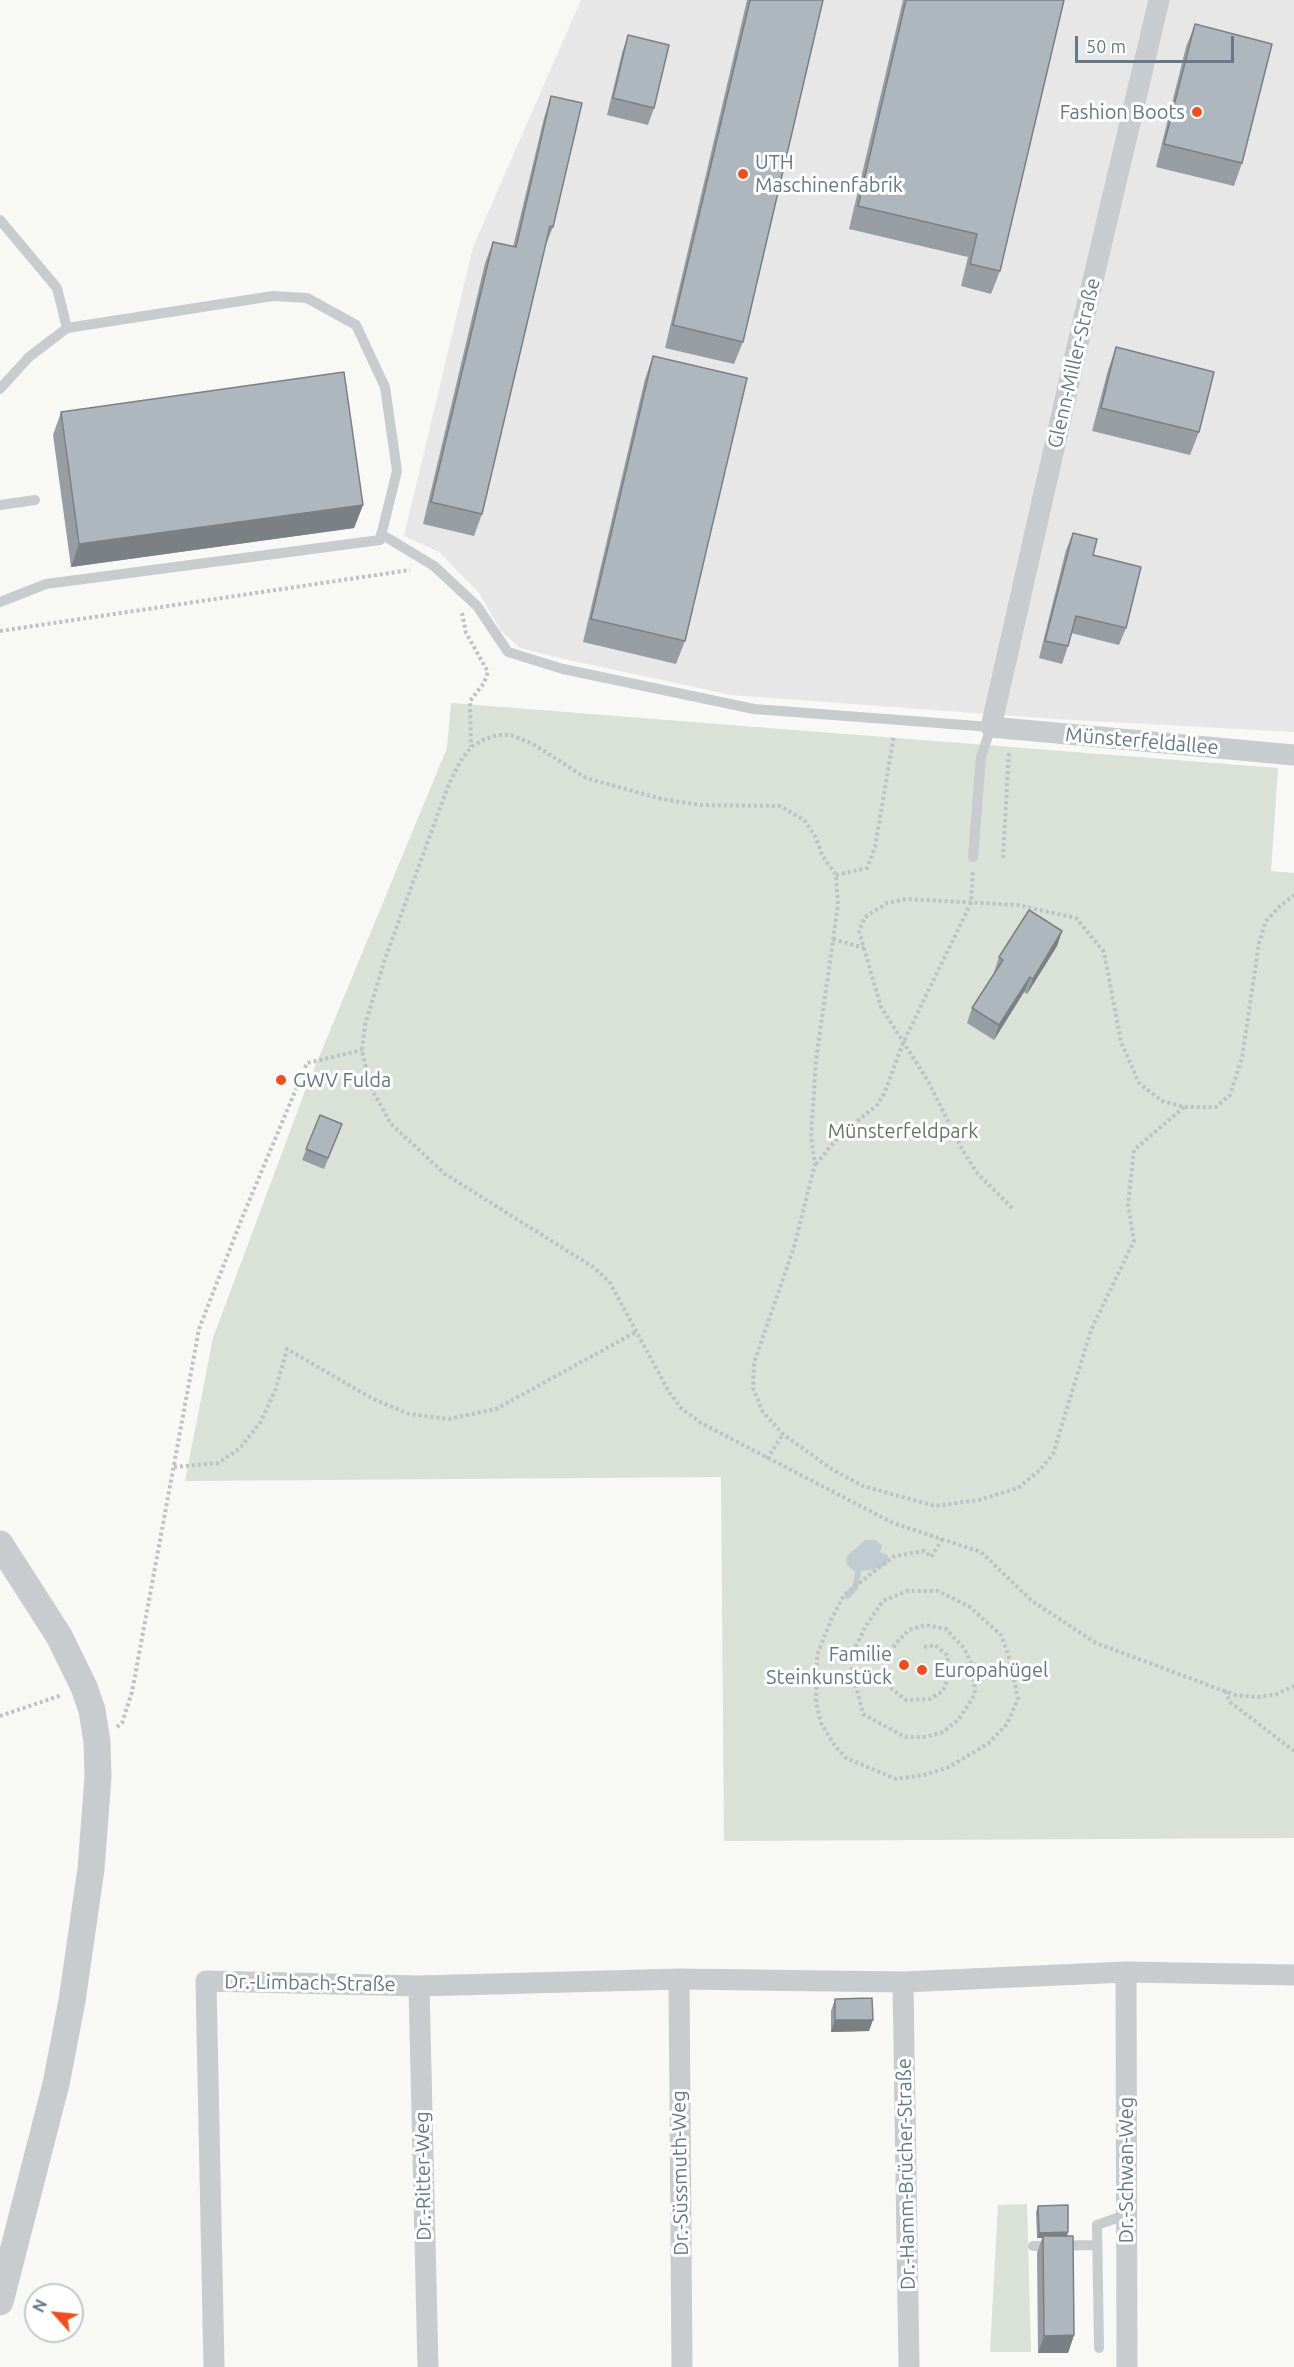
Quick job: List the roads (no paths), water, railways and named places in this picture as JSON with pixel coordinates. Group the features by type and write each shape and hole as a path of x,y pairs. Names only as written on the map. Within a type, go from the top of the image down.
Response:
{"street":[{"name":"Glenn-Miller-Straße","path":"991,727 1159,0"},
{"name":"Münsterfeldallee","path":"991,727 1294,755"},
{"path":"0,1544 59,1636 84,1687 92,1710 97,1742 98,1777 91,1869 72,2001 56,2084 0,2302"},
{"name":"Dr.-Limbach-Straße","path":"214,2367 206,1981 419,1986 679,1979 903,1982 1126,1972 1294,1975"},
{"name":"Dr.-Schwan-Weg","path":"1126,1972 1126,2367"},
{"name":"Dr.-Süssmuth-Weg","path":"679,1979 682,2367"},
{"name":"Dr.-Hamm-Brücher-Straße","path":"903,1982 909,2367"},
{"name":"Dr.-Ritter-Weg","path":"419,1986 428,2367"}],"lane":[{"path":"0,220 57,288 67,328"},
{"path":"0,389 29,357 67,328 273,296 307,298 356,325 385,387 397,471 380,540 46,584 0,602"},
{"path":"0,505 35,500"},
{"path":"381,534 435,566 477,606 508,652 563,669 754,709 991,727 981,757 973,857"},
{"path":"1099,2348 1097,2225 1126,2217"},
{"path":"1033,2246 1097,2245"}],"waterway":[{"path":"847,1596 855,1588 859,1569"}],"place":[{"name":"Fashion Boots","path":"1197,112"},
{"name":"UTH Maschinenfabrik","path":"743,174"},
{"name":"GWV Fulda","path":"281,1080"},
{"name":"Familie Steinkunstück","path":"904,1665"},
{"name":"Europahügel","path":"922,1670"}],"park label":[{"name":"Münsterfeldpark","path":"903,1131"}]}
